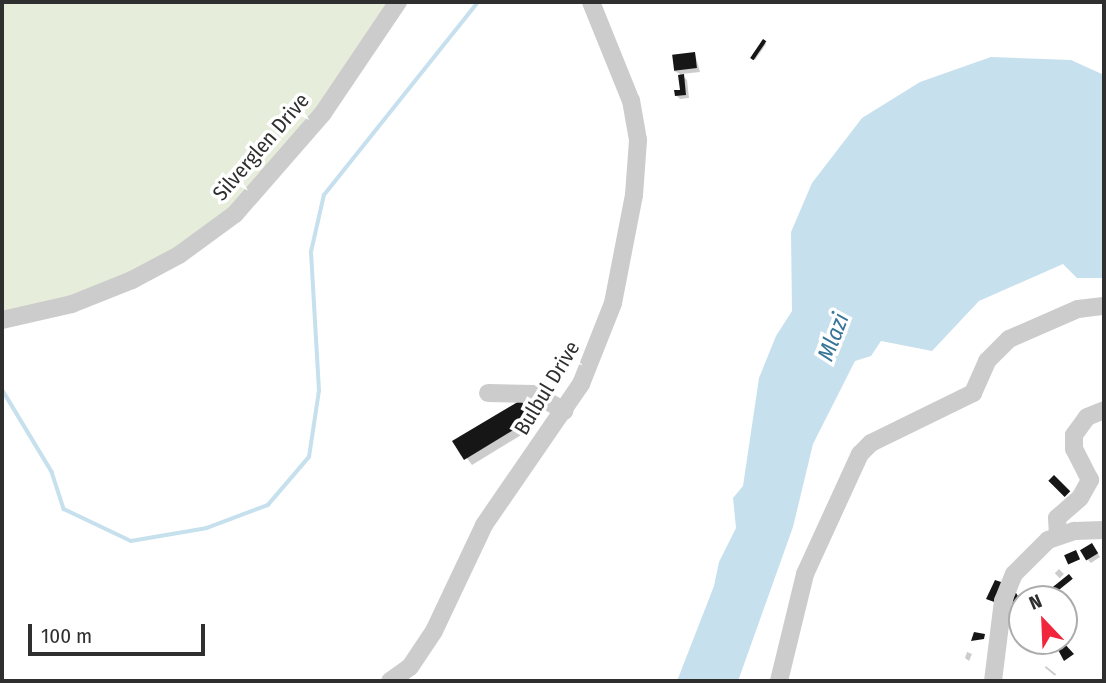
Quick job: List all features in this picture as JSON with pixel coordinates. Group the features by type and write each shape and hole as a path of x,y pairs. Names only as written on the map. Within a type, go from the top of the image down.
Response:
{"street":[{"name":"Silverglen Drive","path":"2,320 72,304 132,281 235,214 323,113 398,2"},
{"name":"Bulbul Drive","path":"390,681 410,667 429,640 484,525 565,411 596,355 613,303 638,156 631,101 591,2"},
{"path":"779,681 805,574 860,454 871,443 973,393 987,361 1009,339 1078,309 1104,306"},
{"path":"488,393 535,394 565,411"},
{"path":"1058,536 1057,518 1080,498 1090,480 1074,449 1074,435 1087,418 1104,410"},
{"path":"993,681 1008,586 1032,552 1058,536 1104,530"}],"green space":[{"path":"2,2 397,2 255,193 150,270 2,318"}],"water":[{"name":"Mlazi","path":"991,57 1071,60 1104,75 1104,278 1077,278 1063,264 979,301 932,351 881,341 871,356 855,361 813,444 793,527 738,681 677,681 714,586 719,562 736,528 733,498 743,486 759,378 776,336 792,311 791,232 812,183 862,118 920,82"}],"building":[{"path":"763,39 766,41 753,60 750,58"},
{"path":"695,52 697,68 674,71 672,55"},
{"path":"684,74 686,95 675,96 674,90 680,90 678,75"},
{"path":"521,400 528,412 525,423 464,460 452,441"},
{"path":"1054,475 1070,491 1065,497 1048,481"},
{"path":"1092,543 1098,553 1086,560 1080,550"},
{"path":"1076,550 1080,559 1068,564 1064,555"},
{"path":"1069,574 1073,579 1065,585 1055,585"},
{"path":"995,580 1004,583 997,603 986,599"},
{"path":"974,632 985,634 984,639 971,641"},
{"path":"1061,655 1073,655 1064,661"}],"waterway":[{"path":"2,389 52,472 64,509 131,541 207,528 268,505 309,457 319,391 311,252 324,195 478,2"}]}
